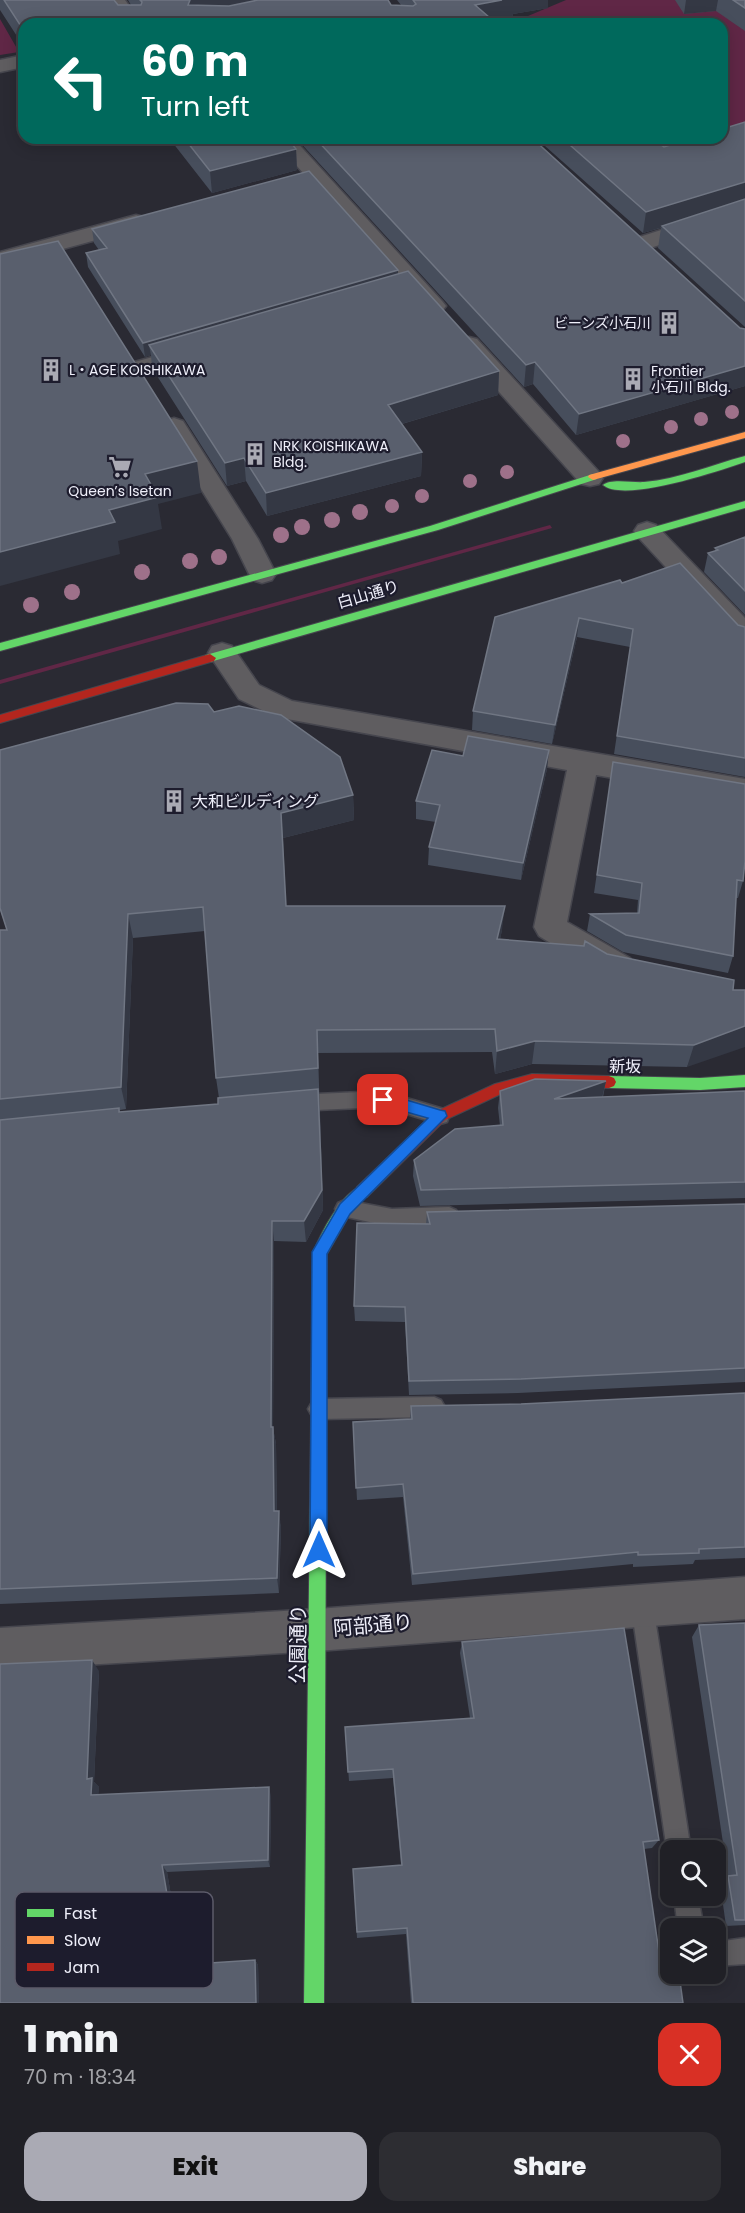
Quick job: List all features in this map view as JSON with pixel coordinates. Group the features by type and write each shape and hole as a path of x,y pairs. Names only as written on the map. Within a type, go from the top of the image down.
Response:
{"main road":[{"path":"0,647 434,528 590,478 745,435"},
{"path":"590,478 603,484 635,488 745,459"},
{"name":"白山通り","path":"0,719 222,653 745,504"},
{"name":"新坂","path":"440,1116 500,1088 532,1080 700,1084 745,1081"},
{"name":"公園通り","path":"314,2003 320,1252 345,1209 440,1116"}],"street":[{"path":"115,0 128,18"},
{"path":"0,66 18,62"},
{"path":"285,144 303,177 409,286 451,324 590,478"},
{"path":"654,260 630,238 745,210"},
{"path":"0,259 65,253 155,217"},
{"path":"142,376 245,539 262,574"},
{"path":"647,531 745,635"},
{"path":"222,653 249,692 286,711 745,790"},
{"path":"583,763 550,927 614,966 646,972"},
{"name":"阿部通り","path":"0,1648 317,1630 745,1598"}],"lane":[{"path":"142,376 192,350"},
{"path":"278,1104 324,1100 383,1100 440,1116"},
{"path":"345,1209 392,1218 462,1216"},
{"path":"319,1409 460,1406"},
{"path":"642,1605 677,1840"},
{"path":"726,1953 745,1951"}],"shaded area":[{"path":"566,0 745,0 745,131 728,136 728,18 523,18"},
{"path":"0,19 18,52 0,55"},
{"path":"550,525 552,528 0,684 0,680"}],"building":[{"path":"4,0 114,0 118,5 141,5 140,0 190,0 188,5 229,6 258,0 388,0 391,5 413,6 416,4 413,0 502,0 475,5 490,18 18,18 18,22"},
{"path":"733,0 745,0 745,8"},
{"path":"745,122 745,182 646,212 569,144 660,144 664,147 673,144 728,144 728,127"},
{"path":"189,144 292,144 296,149 210,171"},
{"path":"321,144 539,144 740,328 745,329 745,366 579,414 535,362 526,365"},
{"path":"309,171 398,270 143,343 86,253 107,248 92,229"},
{"path":"745,199 745,301 662,226"},
{"path":"58,241 197,461 145,474 158,497 109,510 115,522 0,552 0,254"},
{"path":"408,271 499,371 388,405 422,452 266,493 244,458 225,463 149,345"},
{"path":"745,537 745,591 708,553 718,550 715,548"},
{"path":"680,563 738,625 745,627 745,758 617,736 633,629 579,618 555,725 473,711 495,617 620,580 622,583"},
{"path":"176,703 208,704 214,712 239,706 281,715 340,757 353,795 281,813 286,906 505,906 497,939 584,946 585,941 607,954 734,980 733,990 745,990 745,1026 694,1045 535,1041 497,1051 495,1029 317,1030 318,1068 216,1078 203,907 128,914 121,1087 0,1099 0,930 7,930 0,908 0,750"},
{"path":"468,736 549,750 523,863 429,847 440,805 416,801 432,750 463,756"},
{"path":"613,762 745,784 745,861 743,881 737,880 733,956 626,935 590,914 639,913 642,883 597,875"},
{"path":"535,1079 606,1081 554,1099 745,1091 745,1182 421,1190 414,1160 455,1129 503,1125 500,1091"},
{"path":"318,1089 322,1190 304,1221 272,1221 271,1427 273,1427 274,1511 279,1511 277,1578 0,1589 0,1120 119,1108 119,1112 218,1104 218,1098"},
{"path":"745,1204 745,1368 521,1379 409,1381 405,1307 354,1306 357,1223 430,1224 427,1212"},
{"path":"745,1393 745,1547 699,1549 699,1553 638,1555 638,1552 413,1574 403,1484 356,1488 353,1422 412,1419 411,1406 521,1404"},
{"path":"745,1623 745,1920 735,1920 728,1876 737,1875 699,1625"},
{"path":"624,1628 659,1840 643,1842 660,1952 660,1984 680,1984 683,2003 413,2003 407,1928 357,1932 353,1869 402,1865 393,1769 348,1772 345,1727 474,1718 462,1642"},
{"path":"92,1660 87,1779 92,1778 91,1795 269,1787 268,1860 162,1865 167,1892 15,1892 15,1988 213,1988 213,1963 255,1960 256,2003 0,2003 0,1664"}],"traffic: fast":[{"path":"608,485 661,483 745,459"},
{"path":"0,647 434,528 593,477"},
{"path":"210,658 745,504"},
{"path":"609,1082 700,1084 745,1081"},
{"path":"314,2003 320,1253 345,1209 362,1192"}],"traffic: slow":[{"path":"593,477 745,435"}],"traffic: jam":[{"path":"0,719 210,658"},
{"path":"362,1192 440,1116 500,1088 532,1080 609,1082"}],"place":[{"name":"ビーンズ小石川","path":"669,323"},
{"name":"L・AGE KOISHIKAWA","path":"51,370"},
{"name":"Frontier 小石川 Bldg.","path":"633,379"},
{"name":"NRK KOISHIKAWA Bldg.","path":"255,454"},
{"name":"Queen’s Isetan","path":"120,467"},
{"name":"大和ビルディング","path":"174,801"}],"route":[{"path":"319,1550 320,1252 345,1209 440,1116 383,1100"}]}
